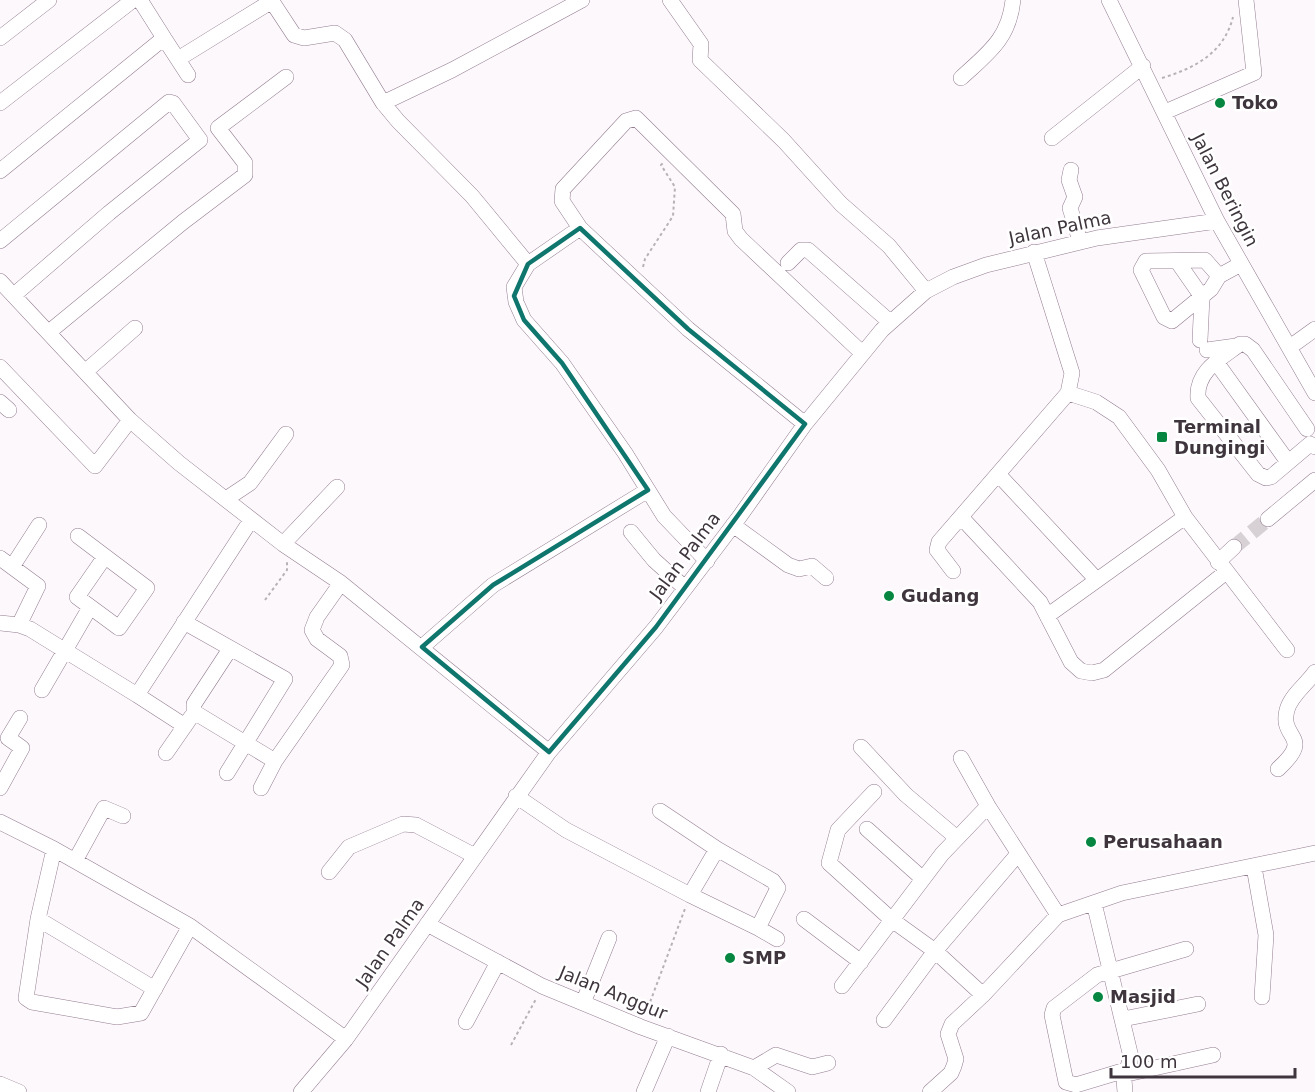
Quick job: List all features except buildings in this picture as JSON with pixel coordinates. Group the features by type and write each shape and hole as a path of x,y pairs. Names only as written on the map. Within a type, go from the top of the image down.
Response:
{"street":[{"path":"0,38 49,0"},
{"path":"0,103 133,0"},
{"path":"140,0 188,75"},
{"path":"383,103 452,70 582,0"},
{"path":"670,0 702,46 700,60 784,141 841,204 889,246 926,291"},
{"path":"961,78 1005,33 1010,23 1013,0"},
{"name":"Jalan Beringin","path":"1109,0 1217,221 1315,393"},
{"path":"1165,112 1254,72 1246,0"},
{"path":"178,59 272,1 291,32 297,37 308,38 328,33 340,35 383,103 472,195 528,264"},
{"path":"0,171 164,38"},
{"path":"1052,138 1143,66"},
{"path":"14,295 109,213 200,140 286,77"},
{"path":"0,242 169,102 173,103 200,140"},
{"path":"805,424 688,329 580,228 562,201 563,189 626,121 636,118 733,214 735,231 741,239 862,353"},
{"path":"49,332 183,222 245,175 245,163 218,128"},
{"path":"1071,171 1070,180 1075,197 1070,208 1080,241"},
{"name":"Jalan Palma","path":"301,1092 346,1039 549,752 624,666 734,525 805,424 890,322 926,291 953,277 986,265 1080,241 1217,221"},
{"path":"580,228 528,264 514,287 516,302 524,320 562,363 625,453 664,516 707,561"},
{"path":"788,263 801,250 808,250 890,322"},
{"path":"953,571 937,550 939,542 1068,393 1072,373 1034,252"},
{"path":"1219,276 1205,260 1146,261 1141,270 1164,317 1172,321 1202,297 1219,276 1241,264"},
{"path":"1177,261 1202,297 1203,345 1237,346 1245,344 1253,350 1307,429"},
{"path":"0,281 130,420 178,463 283,544 341,583 549,752"},
{"path":"85,372 135,328"},
{"path":"1290,347 1315,329"},
{"path":"1237,346 1204,372 1198,388 1198,398 1258,474 1271,477 1310,444 1315,447"},
{"path":"1216,362 1288,462"},
{"path":"0,367 94,466 130,420"},
{"path":"1068,393 1096,402 1119,417 1158,470 1185,517 1287,650"},
{"path":"226,499 250,483 286,434"},
{"path":"998,474 1097,580"},
{"path":"1268,519 1315,480"},
{"path":"283,544 337,487"},
{"path":"422,647 494,585 648,490"},
{"path":"961,517 1040,602 1071,662 1081,671 1092,673 1104,670 1222,567 1234,547"},
{"path":"1047,616 1185,517"},
{"path":"137,695 251,520"},
{"path":"19,625 38,586 6,562 39,525"},
{"path":"734,525 788,565 800,569 812,566 826,578"},
{"path":"631,532 654,560 685,588"},
{"path":"78,536 104,558 147,588 119,628 89,609 77,597 104,558"},
{"path":"261,788 275,761 342,665 340,656 317,639 312,630 317,617 341,583"},
{"path":"42,690 89,609"},
{"path":"184,622 285,680 227,773"},
{"path":"0,623 19,625 66,650 185,726"},
{"path":"166,753 194,712 194,704 230,649"},
{"path":"1278,769 1293,757 1298,747 1298,742 1288,725 1287,709 1315,672"},
{"path":"194,712 275,761"},
{"path":"0,788 22,748 8,738 20,718"},
{"path":"861,747 906,795 957,838"},
{"path":"961,758 988,806 1058,915"},
{"path":"874,792 838,830 829,863 892,920 935,951 983,995"},
{"path":"516,796 566,830 777,939"},
{"path":"843,986 923,879 957,838 988,806"},
{"path":"75,861 104,808 123,816"},
{"path":"660,811 717,849 778,885 777,892 758,928"},
{"path":"0,822 54,849 190,926 346,1039"},
{"path":"329,872 349,847 388,828 403,824 416,825 474,856"},
{"path":"867,829 923,879"},
{"path":"54,849 38,919 25,995 28,1000 117,1017 135,1016 146,1007 190,926"},
{"path":"690,895 717,849"},
{"path":"930,1092 951,1073 954,1066 956,1059 948,1034 952,1024 983,995 1058,915 1171,882 1315,853"},
{"path":"884,1020 935,951 1018,854"},
{"path":"1254,867 1266,935 1262,998"},
{"path":"1094,903 1108,970 1123,1019 1131,1057 1124,1079 1125,1092"},
{"path":"38,919 155,989"},
{"path":"804,919 861,962"},
{"name":"Jalan Anggur","path":"427,924 542,986 641,1027 721,1054 754,1068 787,1092"},
{"path":"583,1003 609,938"},
{"path":"1186,950 1108,970 1090,980 1054,1008 1052,1016 1062,1068 1066,1082 1076,1085 1128,1071 1213,1055"},
{"path":"466,1022 498,962"},
{"path":"1123,1019 1198,1004"},
{"path":"644,1092 668,1036"},
{"path":"708,1092 721,1054"},
{"path":"754,1068 776,1055 812,1067 828,1063"},
{"path":"0,1084 19,1092"}],"path":[{"path":"1151,82 1191,69 1210,56 1230,32 1232,8"},
{"path":"639,282 645,260 673,216 675,187 661,165 672,156"},
{"path":"266,600 287,570 283,544"},
{"path":"641,1027 690,895"},
{"path":"511,1045 542,986"}],"highlighted area":[{"path":"580,228 688,329 805,424 656,627 549,752 422,647 493,585 648,490 562,363 524,320 514,296 528,264"}],"tunnel":[{"path":"1234,547 1268,519"}],"place":[{"name":"Toko","path":"1220,103"},
{"name":"Terminal Dungingi","path":"1162,437"},
{"name":"Gudang","path":"889,596"},
{"name":"Perusahaan","path":"1091,842"},
{"name":"SMP","path":"730,958"},
{"name":"Masjid","path":"1098,997"}]}
